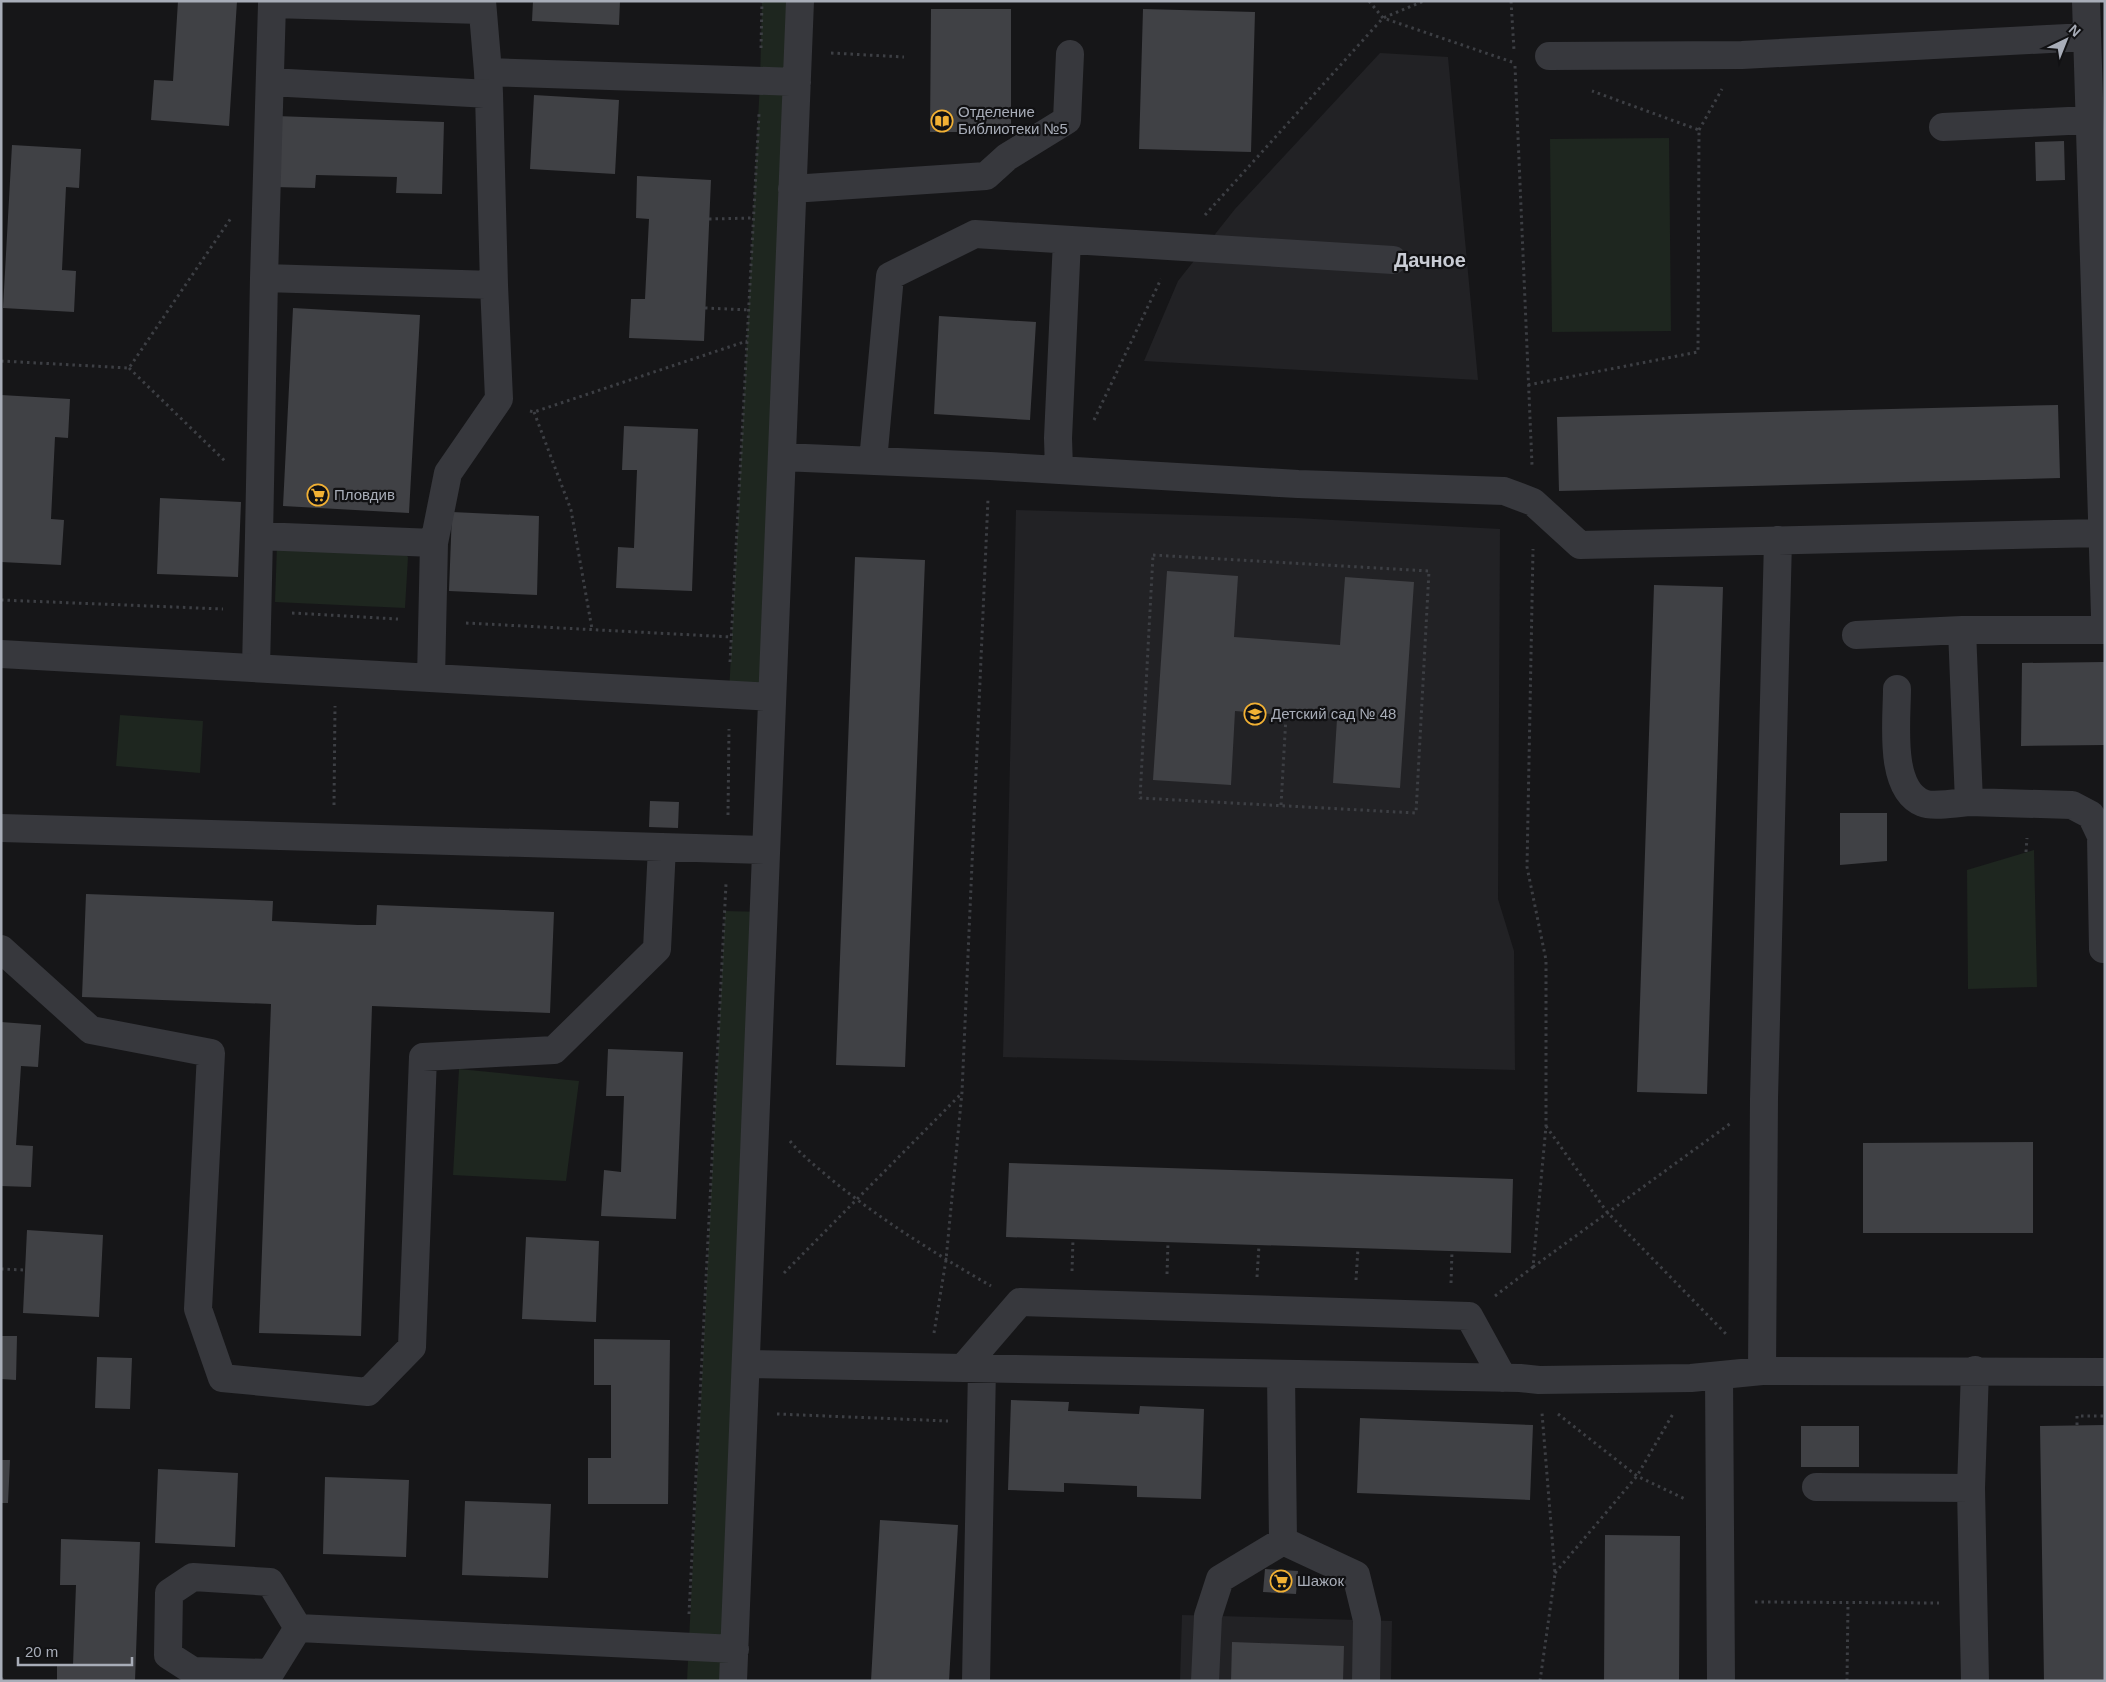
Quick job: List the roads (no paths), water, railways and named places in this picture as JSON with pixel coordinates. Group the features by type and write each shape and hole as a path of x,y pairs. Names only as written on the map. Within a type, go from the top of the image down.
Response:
{"lane":[{"path":"733,1681 800,1"},
{"path":"2086,1 2105,615"},
{"path":"256,668 272,4 482,6 489,83 499,399 448,473 434,543 431,678"},
{"path":"1549,56 1742,55 2087,36"},
{"path":"792,188 986,176 1007,157 1067,120 1070,54"},
{"path":"270,82 797,82"},
{"path":"1943,127 2089,120"},
{"path":"873,461 890,276 975,234 1392,260"},
{"path":"1059,470 1058,438 1067,240"},
{"path":"264,278 494,285"},
{"path":"782,457 1298,484 1504,491 1534,502 1580,545 2101,532"},
{"path":"259,536 434,543"},
{"path":"1762,1371 1764,1099 1778,540"},
{"path":"1962,630 1969,802"},
{"path":"1856,635 1962,630 2105,630"},
{"path":"1,654 772,697"},
{"path":"1897,689 1897,766 1910,795 1924,804 1969,802 2072,805 2091,816 2102,836 2103,950"},
{"path":"1,836 2,828 766,850"},
{"path":"1,949 91,1030 211,1053 198,1309 222,1378 368,1392 412,1346 423,1057 554,1050 658,949 662,847"},
{"path":"976,1681 972,1368 1020,1302 1469,1316 1503,1378"},
{"path":"746,1364 1503,1378 1540,1390 1762,1371 1975,1370 2105,1372"},
{"path":"1975,1370 1971,1488 1975,1681"},
{"path":"1281,1374 1283,1541"},
{"path":"1719,1376 1721,1681"},
{"path":"1816,1487 1971,1488"},
{"path":"1205,1681 1208,1616 1220,1580 1283,1541"},
{"path":"1283,1541 1356,1575 1367,1620 1366,1681"},
{"path":"193,1577 270,1582 298,1628 270,1677 193,1671 168,1655 169,1593 193,1577"},
{"path":"298,1628 734,1649"}],"place":[{"name":"Отделение Библиотеки №5","path":"942,121"},
{"name":"Пловдив","path":"318,495"},
{"name":"Детский сад № 48","path":"1255,714"},
{"name":"Шажок","path":"1281,1581"}],"district":[{"name":"Дачное","path":"1430,260"}]}
